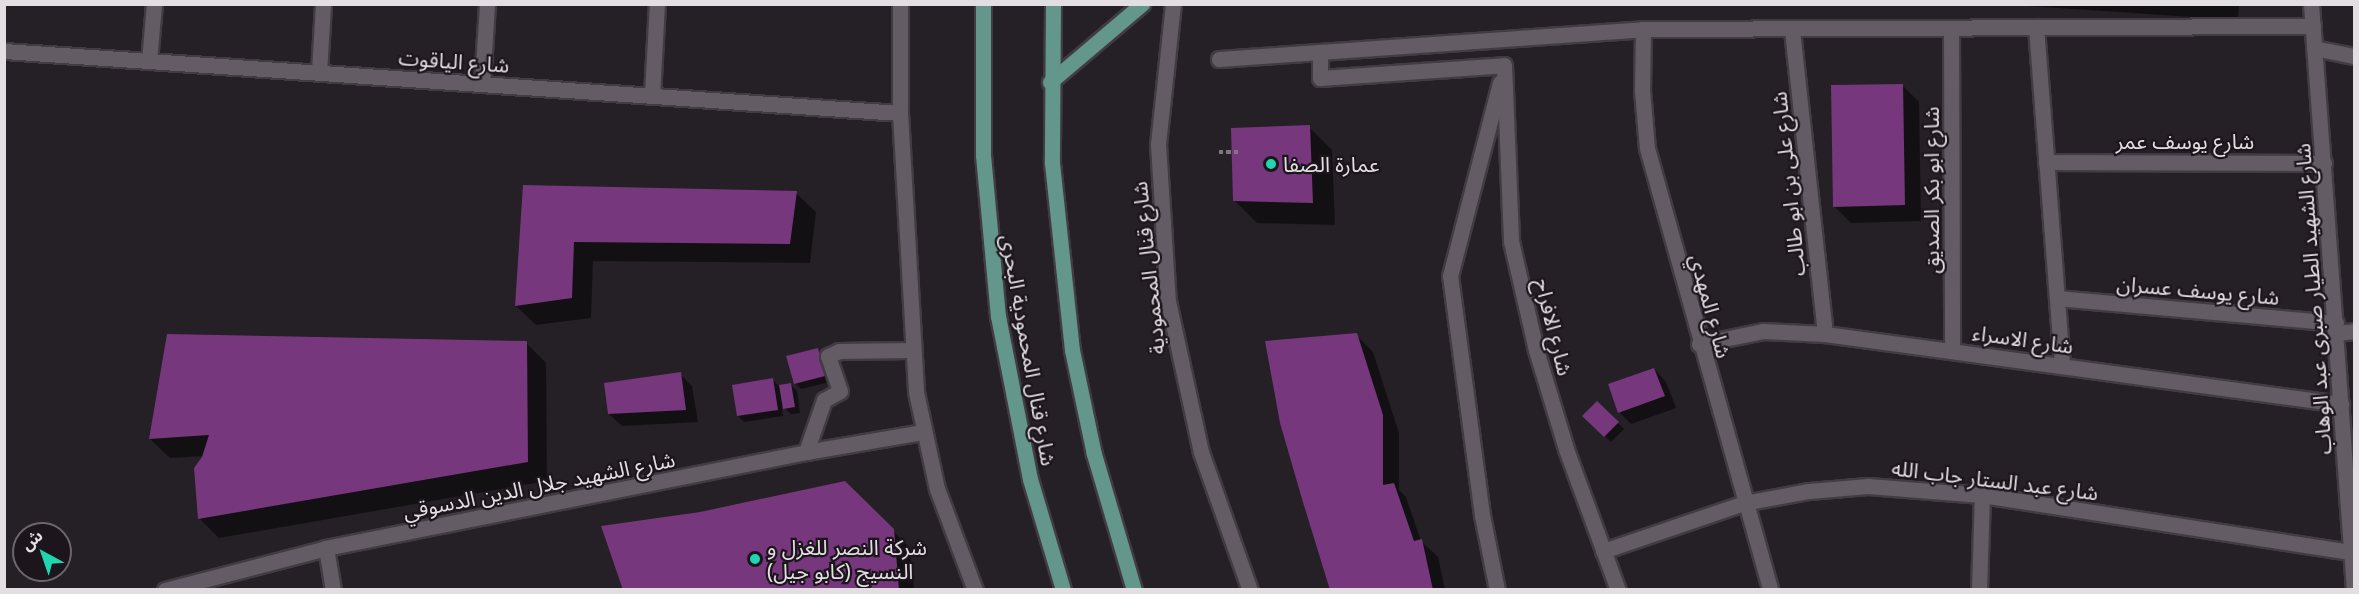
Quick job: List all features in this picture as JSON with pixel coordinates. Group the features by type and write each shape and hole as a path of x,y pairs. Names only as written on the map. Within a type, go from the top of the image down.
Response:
{"main road":[{"name":"شارع قنال المحمودية البحرى","path":"983,4 983,154 998,316 1030,479 1063,590"},
{"name":"شارع قنال المحمودية البحرى","path":"1053,4 1050,82 1058,243 1072,350 1094,454 1134,590"},
{"path":"1050,82 1142,4"}],"street":[{"path":"150,61 154,4"},
{"path":"319,72 323,4"},
{"path":"482,84 487,4"},
{"path":"652,95 657,4"},
{"path":"900,4 900,113 911,350 923,432 937,489 975,590"},
{"name":"شارع قنال المحمودية","path":"1173,4 1158,144 1168,301 1201,452 1250,590"},
{"name":"شارع الشهيد الطيار صبرى عبد الوهاب","path":"2311,4 2341,404 2351,490 2354,590"},
{"path":"1219,59 1643,28 1792,30 2313,26"},
{"path":"2036,27 2062,366"},
{"name":"شارع المهدي","path":"1643,28 1641,90 1647,148 1743,503 1770,590"},
{"name":"شارع ابو بكر الصديق","path":"1951,28 1952,351"},
{"name":"شارع على بن ابو طالب","path":"1792,30 1825,334"},
{"path":"2314,48 2355,56"},
{"name":"شارع الياقوت","path":"4,51 900,113"},
{"path":"1320,53 1320,78 1504,65 1450,276 1482,515 1497,590"},
{"name":"شارع الافراح","path":"1504,65 1511,241 1536,350 1617,590"},
{"name":"شارع يوسف عمر","path":"2046,162 2324,163"},
{"name":"شارع يوسف عسران","path":"2056,298 2355,331"},
{"name":"شارع الاسراء","path":"1700,344 1763,331 1825,334 2341,404"},
{"path":"806,452 824,400 840,391 828,356 839,351 911,350"},
{"name":"شارع الشهيد جلال الدين الدسوقي","path":"165,590 326,548 806,452 923,432"},
{"name":"شارع عبد الستار جاب الله","path":"1603,551 1743,503 1809,491 1868,486 1982,495 2352,552"},
{"path":"1979,590 1982,495"},
{"path":"326,548 333,590"}],"path":[{"path":"1220,152 1241,152"}],"building":[{"path":"1903,84 1905,205 1833,207 1831,85"},
{"name":"عمارة الصفا","path":"1310,125 1313,203 1233,201 1231,128"},
{"path":"523,185 797,191 790,244 574,242 572,298 515,306"},
{"path":"1357,333 1383,415 1383,485 1394,483 1414,541 1422,539 1433,590 1330,590 1302,499 1280,423 1265,341"},
{"path":"167,334 527,341 528,462 198,519 194,468 202,457 209,435 149,439"},
{"path":"818,348 825,376 794,384 786,356"},
{"path":"1654,368 1665,396 1618,413 1608,384"},
{"path":"681,372 686,410 608,414 604,383"},
{"path":"773,378 778,410 737,416 732,385"},
{"path":"791,383 795,407 783,409 779,385"},
{"path":"1597,401 1619,422 1604,437 1582,416"},
{"name":"شركة النصر للغزل و النسيج (كابو جيل)","path":"845,481 894,529 899,590 623,590 601,526 700,512"}],"place":[{"name":"عمارة الصفا","path":"1271,164"},
{"name":"شركة النصر للغزل و النسيج (كابو جيل)","path":"755,559"}]}
